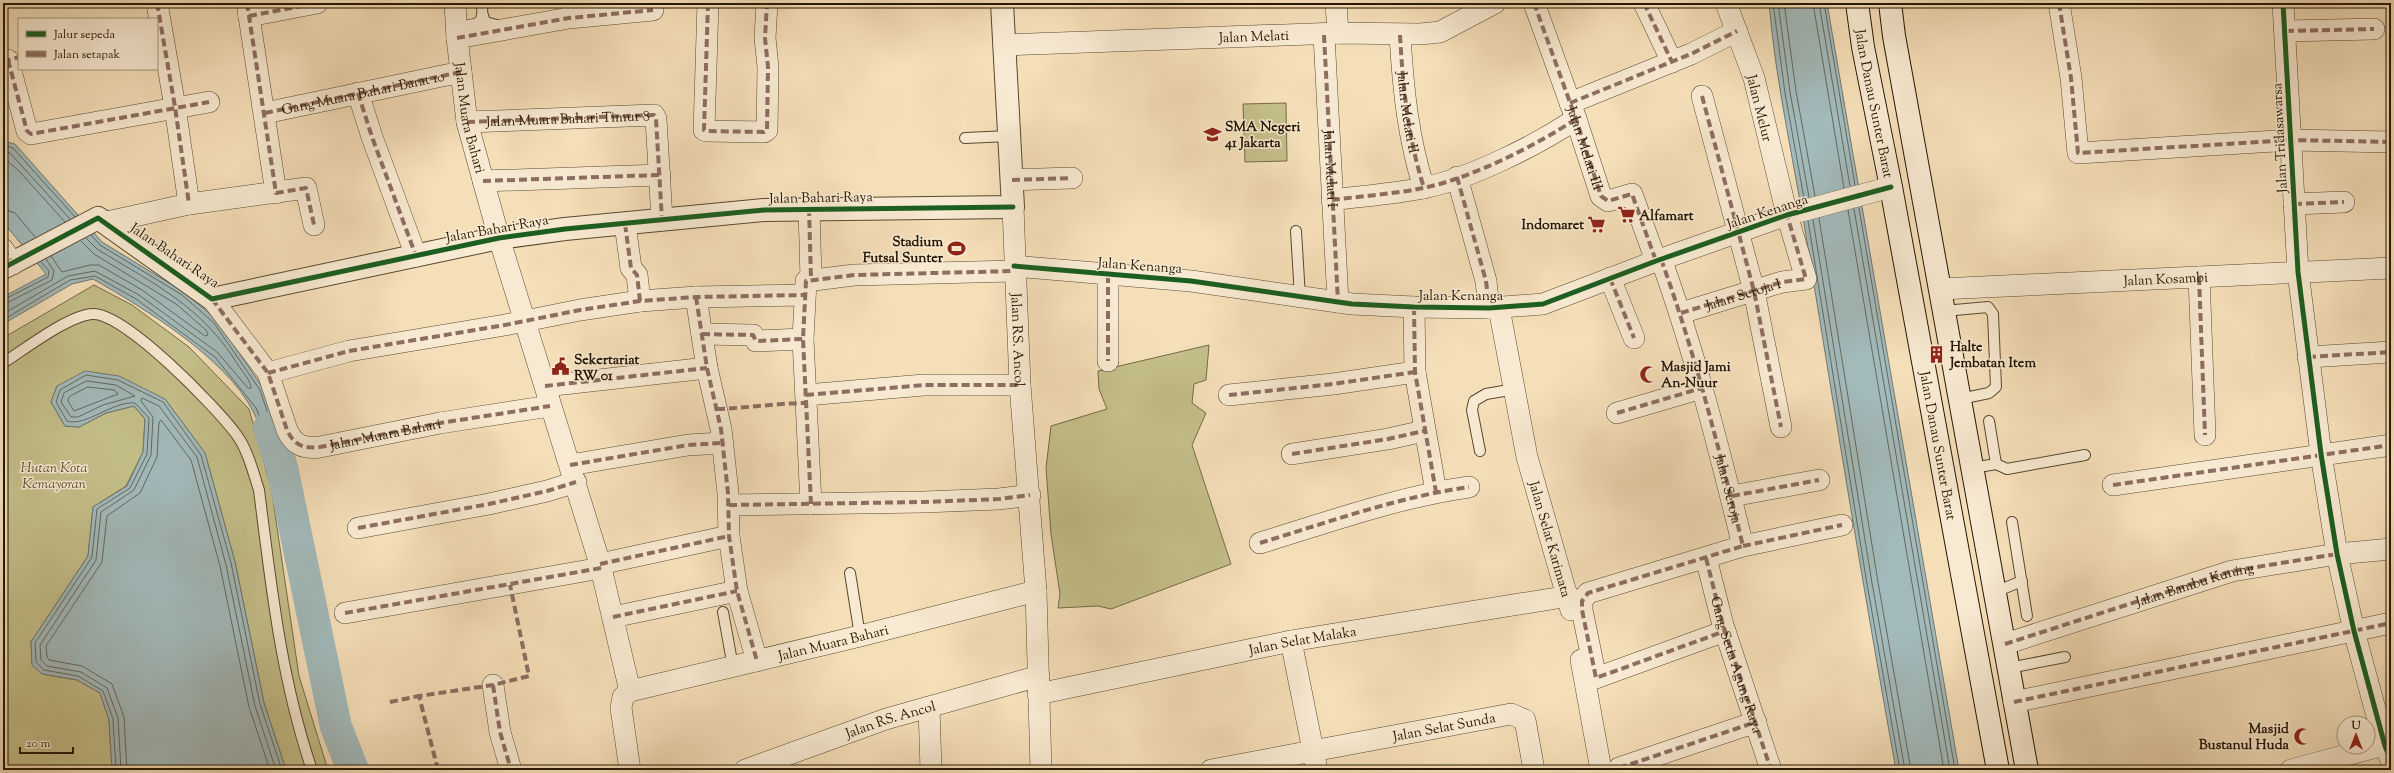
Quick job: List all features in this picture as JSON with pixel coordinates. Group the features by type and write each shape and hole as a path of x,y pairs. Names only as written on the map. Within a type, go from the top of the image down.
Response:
{"main road":[{"name":"Jalan RS. Ancol","path":"1002,3 1013,207"},
{"name":"Jalan Danau Sunter Barat","path":"1858,3 1882,190 1998,770"},
{"name":"Jalan Danau Sunter Barat","path":"1890,3 1894,36 2027,770"},
{"name":"Jalan Bahari Raya","path":"11,259 100,221 212,299 499,238 565,229 764,210 808,208 1013,207"}],"street":[{"path":"157,3 159,24 175,107 189,204"},
{"path":"276,193 265,113 248,10 317,3"},
{"name":"Jalan Muara Bahari","path":"456,3 457,32 467,122 499,238 526,321 547,396 573,473 600,566 630,691 860,636 1036,591"},
{"path":"708,3 704,130 706,132 764,132 767,130 769,88 765,38 767,3"},
{"name":"Jalan Melati I","path":"1336,3 1331,34 1332,200 1338,302"},
{"name":"Jalan Melati","path":"1004,45 1331,34 1400,35 1440,32 1495,3"},
{"name":"Jalan Melati III","path":"1534,3 1573,111 1601,196 1608,200 1632,194 1659,260"},
{"path":"1644,3 1672,62"},
{"name":"Jalan Melur","path":"1726,3 1754,78 1793,214 1806,279"},
{"path":"2059,3 2071,78 2078,153 2291,140 2391,142"},
{"name":"Jalan Tridasawarsa","path":"2283,3 2286,31 2298,272 2320,454 2354,631 2389,750"},
{"path":"457,32 569,18 653,10"},
{"path":"2286,31 2374,29"},
{"path":"1332,200 1424,188 1502,160 1573,111 1737,31"},
{"name":"Jalan Melati II","path":"1400,35 1403,84 1410,140 1424,188"},
{"path":"10,60 27,131 31,134 209,102"},
{"name":"Gang Muara Bahari Barat 10","path":"265,113 461,72"},
{"path":"358,93 372,137 416,256"},
{"path":"1702,96 1754,291 1781,427"},
{"name":"Jalan Muara Bahari Timur 8","path":"467,122 654,114 660,175"},
{"path":"483,181 660,175 662,220"},
{"path":"1458,177 1494,308"},
{"path":"1012,180 1072,178"},
{"name":"Jalan Bahari Raya","path":"100,221 189,204 306,188 314,225"},
{"name":"Jalan Kenanga","path":"526,321 580,310 640,301 808,287 854,275 1014,268 1191,281 1338,302 1414,307 1494,308 1543,304 1738,232 1793,214 1882,190"},
{"path":"2294,204 2344,202"},
{"name":"Jalan RS. Ancol","path":"745,770 886,719 929,707 1039,685 1036,591 1030,495 1020,385 1014,268 1013,207"},
{"path":"808,208 808,287 803,339 812,504"},
{"path":"626,224 631,268 637,275 640,301"},
{"name":"Jalan Seroja","path":"1659,260 1681,314 1732,496 1743,546"},
{"name":"Jalan Kosambi","path":"1940,289 2391,268"},
{"path":"1108,275 1108,361"},
{"path":"2199,277 2205,436"},
{"path":"1610,278 1634,338"},
{"name":"Jalan Seroja I","path":"1681,314 1782,282 1806,279"},
{"path":"696,297 707,368 722,443 729,505 730,536 737,591 757,661"},
{"name":"Jalan Muara Bahari","path":"212,299 268,373 290,437 300,446 308,448 440,423 547,396"},
{"path":"1414,307 1415,372 1436,492"},
{"name":"Jalan Selat Karimata","path":"1494,308 1515,389 1528,462 1575,603 1610,769"},
{"path":"268,373 349,351 526,321"},
{"path":"702,334 753,335 756,341 803,339"},
{"path":"2308,357 2391,352"},
{"path":"547,396 707,368"},
{"path":"1229,395 1333,384 1415,372"},
{"path":"806,394 924,386 1020,385"},
{"path":"1617,413 1702,388"},
{"path":"1292,454 1388,439 1424,430"},
{"path":"358,528 489,504 547,491 573,473 688,445 722,443"},
{"path":"2113,485 2320,454 2391,445"},
{"path":"1732,496 1819,480"},
{"path":"1260,543 1381,506 1436,492 1469,487"},
{"path":"729,505 999,499 1030,495"},
{"path":"1725,631 1596,678 1575,603 1582,601 1588,594 1743,546 1842,525"},
{"path":"345,613 600,566 730,536"},
{"name":"Jalan Bambu Kuning","path":"2005,644 2232,571 2338,554 2391,549"},
{"name":"Gang Setia Agung Raya","path":"1706,558 1725,631 1771,770"},
{"path":"613,617 737,591"},
{"name":"Jalan Selat Malaka","path":"1039,685 1291,641 1575,603"},
{"path":"2014,702 2391,623"},
{"path":"1211,770 1315,760 1291,641"},
{"path":"492,685 500,732 511,770"},
{"path":"1039,685 1041,770"},
{"path":"630,691 623,697 621,708 630,770"},
{"path":"929,707 931,770"},
{"name":"Jalan Selat Sunda","path":"1315,760 1511,714 1524,720 1534,770"},
{"path":"1610,769 1756,722"},
{"path":"2291,770 2389,750"}],"lane":[{"path":"482,3 485,22 495,26 556,13 586,3"},
{"path":"457,32 481,21 483,15"},
{"path":"965,138 1009,136"},
{"path":"1296,231 1300,296"},
{"path":"1944,311 1988,307 1993,314 1996,387 1989,393 1960,399"},
{"path":"3,363 75,317 94,314 112,321 144,342 193,385 237,435 251,465 259,490 283,667 301,737 312,770"},
{"path":"1480,451 1472,410 1474,401 1486,394 1515,389"},
{"path":"1989,421 1996,464"},
{"path":"1973,468 1996,464 2007,469 2085,455"},
{"path":"2012,522 2027,616"},
{"path":"850,573 860,636"},
{"path":"1995,592 2022,582"},
{"path":"723,612 733,667"},
{"path":"2009,668 2065,657"}],"green space":[{"path":"1286,103 1287,161 1245,162 1243,104"},
{"name":"Hutan Kota Kemayoran","path":"94,285 132,305 189,347 249,409 271,487 299,676 328,770 286,770 264,703 235,562 205,453 165,399 57,386 51,402 65,426 79,427 106,413 134,406 145,419 143,452 126,486 93,507 88,556 31,642 32,664 42,674 77,680 100,693 109,720 112,770 3,770 3,338"},
{"path":"1209,345 1206,380 1194,384 1192,403 1206,413 1192,445 1231,564 1111,609 1098,606 1058,608 1060,594 1051,534 1046,468 1051,426 1107,409 1099,389 1098,371"}],"water":[{"path":"1769,3 1827,3 1959,770 1896,770 1862,576 1804,223 1781,97"},
{"path":"3,141 15,144 102,242 184,292 217,320 263,388 277,431 298,469 271,472 264,441 253,411 240,391 224,372 204,353 159,320 93,279 72,284 3,324 3,297 46,274 3,222"},
{"path":"85,371 119,376 165,399 205,453 235,562 264,703 286,770 112,770 109,720 100,693 77,680 42,674 32,665 31,642 88,556 93,507 127,486 143,452 145,419 134,406 106,413 79,427 65,426 51,402 57,386"}],"waterway":[{"path":"269,428 282,467 336,727 353,770"}],"marked path":[{"path":"157,3 175,107 189,204"},
{"path":"247,3 276,193 306,188 314,225"},
{"path":"249,16 317,3"},
{"path":"708,3 704,130 764,132 767,130 768,67 765,38 767,3"},
{"path":"1534,3 1576,119 1601,196 1608,201 1632,194 1656,261"},
{"path":"1644,3 1672,62"},
{"path":"2059,3 2071,78 2078,153 2291,140 2391,142"},
{"path":"457,38 569,18 653,10"},
{"path":"2286,31 2374,29"},
{"path":"1570,103 1691,54 1737,31"},
{"path":"1324,35 1338,302"},
{"path":"1400,35 1407,113 1418,169 1424,188"},
{"path":"3,62 18,57"},
{"path":"8,60 27,131 31,134 209,102"},
{"path":"265,113 461,72"},
{"path":"358,93 372,137 416,256"},
{"path":"1702,96 1754,291 1781,427"},
{"path":"467,122 654,115 656,119 662,220"},
{"path":"1332,200 1412,190 1462,177 1502,160 1542,140 1576,119"},
{"path":"483,181 660,175"},
{"path":"1457,177 1486,281 1489,308"},
{"path":"1012,180 1072,178"},
{"path":"2294,204 2344,202"},
{"path":"809,208 811,279"},
{"path":"1681,313 1782,282 1806,279 1787,215"},
{"path":"625,224 631,268 637,275 640,301"},
{"path":"3,249 13,264"},
{"path":"1661,259 1696,366 1743,546 1588,593 1582,601 1582,610 1596,678 1725,631"},
{"path":"811,504 803,339 806,281 854,275 1014,271"},
{"path":"1108,275 1108,361"},
{"path":"2199,277 2205,435"},
{"path":"1610,278 1634,338"},
{"path":"268,373 349,351 505,325 580,310 640,301 696,297 805,295"},
{"path":"696,297 707,368 721,429 728,493 729,536 737,591 757,661"},
{"path":"212,299 268,373 287,430 293,439 300,445 320,447 440,423 550,406"},
{"path":"1414,307 1415,372 1436,492"},
{"path":"702,334 753,335 756,341 803,339"},
{"path":"2308,357 2391,352"},
{"path":"545,386 707,368"},
{"path":"1229,395 1333,384 1415,372"},
{"path":"806,395 924,385 1020,385"},
{"path":"1617,413 1702,388"},
{"path":"717,409 808,403"},
{"path":"1292,454 1388,439 1424,431"},
{"path":"570,465 688,445 722,443"},
{"path":"2113,485 2391,445"},
{"path":"1732,496 1819,480"},
{"path":"358,528 489,504 547,491 576,482"},
{"path":"1260,543 1416,497 1469,487"},
{"path":"729,505 924,502 999,499 1030,495"},
{"path":"1743,546 1842,525"},
{"path":"600,564 729,536"},
{"path":"2005,644 2232,571 2337,554"},
{"path":"1706,558 1723,625 1771,770"},
{"path":"345,613 601,568"},
{"path":"438,770 419,696 493,685 529,676 510,585"},
{"path":"613,617 737,591"},
{"path":"2014,702 2391,623"},
{"path":"493,685 500,732 511,770"},
{"path":"390,702 419,696"},
{"path":"1619,768 1756,722"}],"cycle path":[{"path":"2283,3 2298,272 2321,454 2337,554 2354,631 2385,746 2391,760"},
{"path":"1014,266 1191,281 1352,304 1489,308 1543,304 1656,261 1787,215 1891,187"},
{"path":"3,268 98,218 212,299 499,238 565,229 764,210 1013,207"}],"place":[{"name":"SMA Negeri 41 Jakarta","path":"1212,134"},
{"name":"Alfamart","path":"1626,215"},
{"name":"Indomaret","path":"1597,224"},
{"name":"Stadium Futsal Sunter","path":"956,249"},
{"name":"Halte Jembatan Item","path":"1937,354"},
{"name":"Sekertariat RW 01","path":"561,367"},
{"name":"Masjid Jami An-Nuur","path":"1648,374"},
{"name":"Masjid Bustanul Huda","path":"2302,736"}]}
